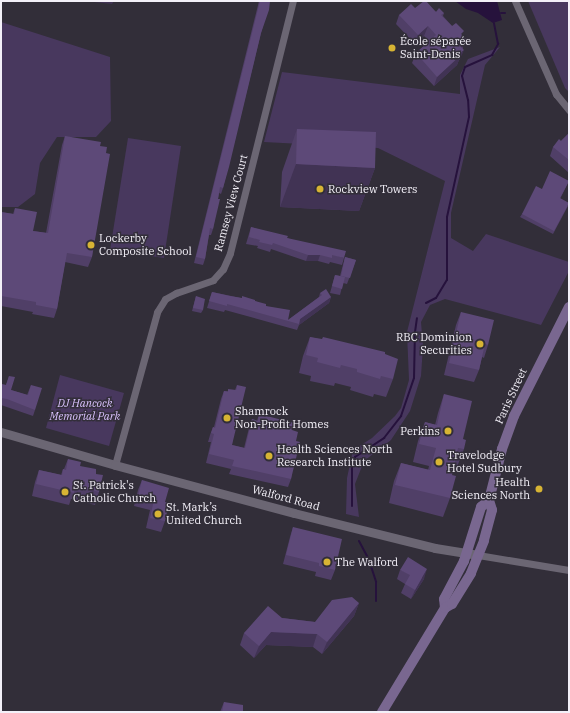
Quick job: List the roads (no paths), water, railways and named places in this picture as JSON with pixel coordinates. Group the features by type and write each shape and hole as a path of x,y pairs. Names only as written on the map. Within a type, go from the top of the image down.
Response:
{"main road":[{"name":"Paris Street","path":"445,608 444,599 467,554 482,507 489,500 502,449 514,416 569,307"},
{"name":"Paris Street","path":"382,712 445,608 452,604 471,573 492,510 489,500"}],"street":[{"name":"Ramsey View Court","path":"116,465 157,312 164,299 176,292 213,280 223,269 230,253 293,1"},
{"path":"516,1 556,94 569,110"},
{"name":"Walford Road","path":"1,432 294,513 467,554 569,570"}],"waterway":[{"path":"426,303 436,298 447,280 447,217 469,117 468,100 462,76 465,67 492,55 498,44 494,23"},
{"path":"352,506 352,464 355,457 384,438 401,416 414,378 415,332 417,318"},
{"path":"359,541 369,560 376,582 376,601"}],"place":[{"name":"École séparée Saint-Denis","path":"392,48"},
{"name":"Rockview Towers","path":"320,189"},
{"name":"Lockerby Composite School","path":"91,245"},
{"name":"RBC Dominion Securities","path":"480,344"},
{"name":"Shamrock Non-Profit Homes","path":"227,418"},
{"name":"Perkins","path":"448,431"},
{"name":"Health Sciences North Research Institute","path":"269,456"},
{"name":"Travelodge Hotel Sudbury","path":"439,462"},
{"name":"Health Sciences North","path":"539,489"},
{"name":"St. Patrick's Catholic Church","path":"65,492"},
{"name":"St. Mark’s United Church","path":"158,514"},
{"name":"The Walford","path":"327,562"}],"park label":[{"name":"DJ Hancock Memorial Park","path":"85,410"}]}
